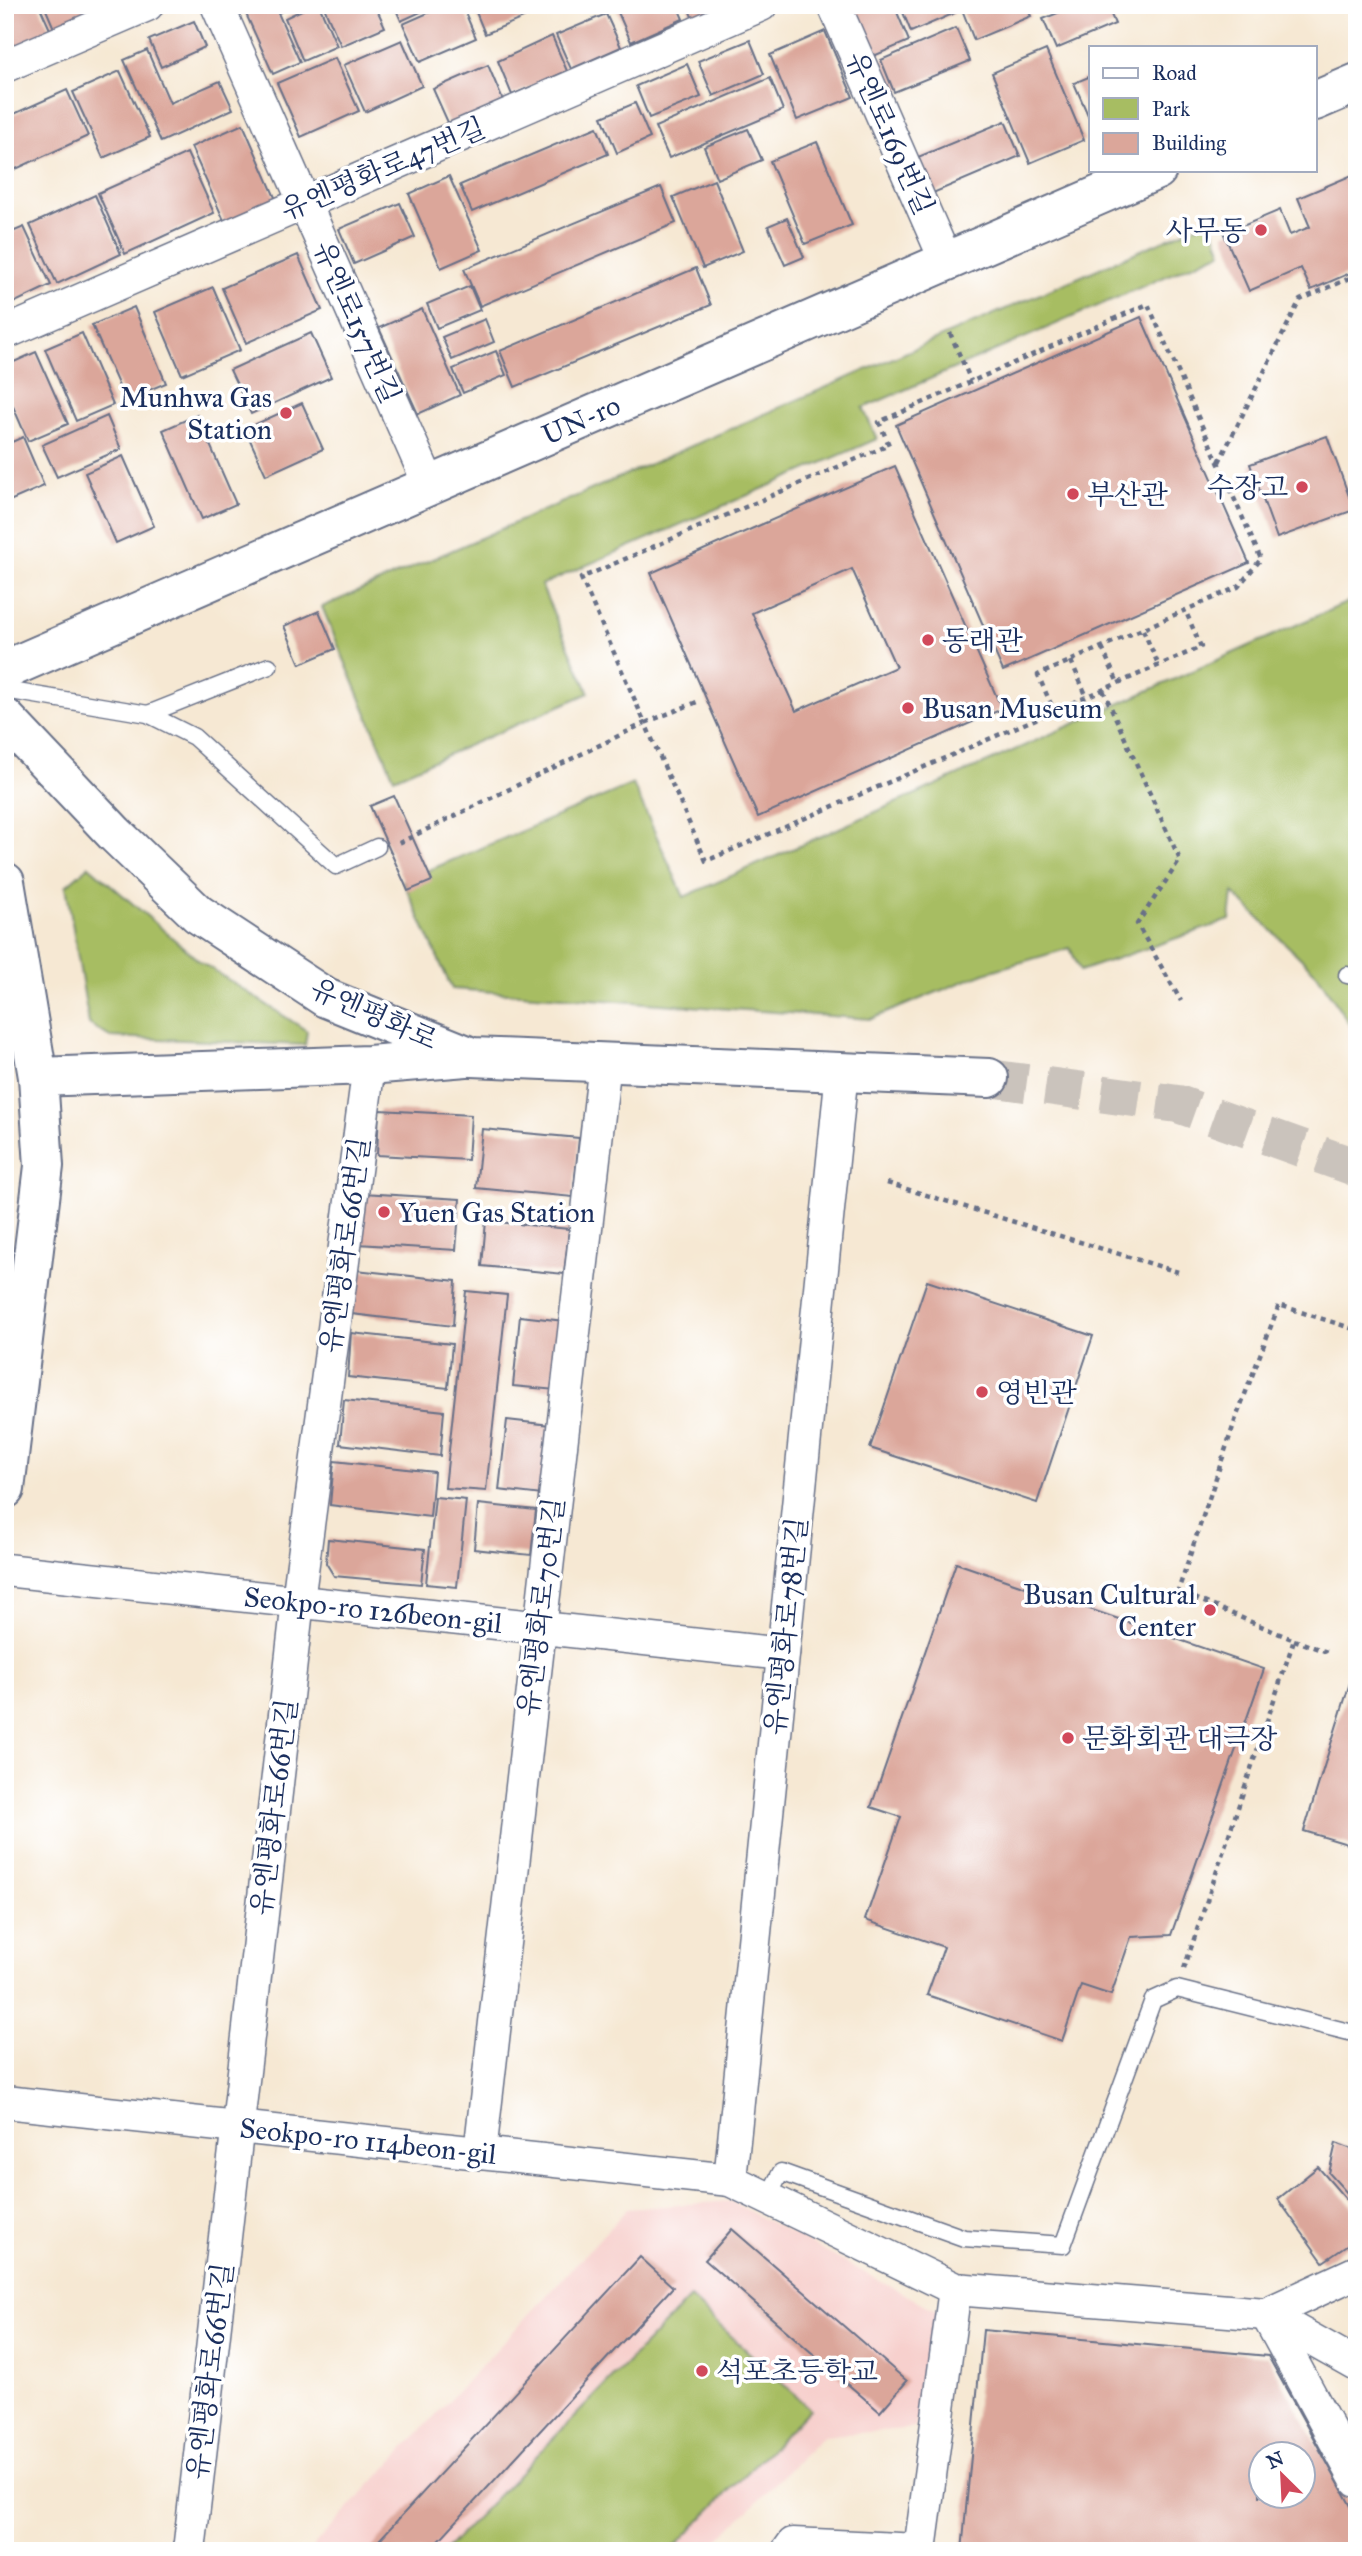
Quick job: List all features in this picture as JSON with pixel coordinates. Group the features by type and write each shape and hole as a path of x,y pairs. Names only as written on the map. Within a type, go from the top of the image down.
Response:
{"main road":[{"path":"1316,101 1357,83"},
{"name":"UN-ro","path":"5,670 1152,172"},
{"name":"유엔평화로","path":"5,718 115,834 198,914 326,998 472,1057 989,1078"},
{"path":"5,882 17,1027 38,1077 44,1166 5,1489"},
{"path":"38,1077 369,1065 472,1057"}],"street":[{"path":"5,66 148,5"},
{"name":"유엔로157번길","path":"217,5 430,486"},
{"name":"유엔평화로47번길","path":"5,333 761,5"},
{"name":"유엔로169번길","path":"834,5 946,261"},
{"name":"유엔평화로70번길","path":"480,2153 605,1062"},
{"name":"유엔평화로66번길","path":"189,2551 298,1601 369,1065"},
{"name":"유엔평화로78번길","path":"730,2180 842,1072"},
{"name":"Seokpo-ro 126beon-gil","path":"5,1570 783,1654"},
{"name":"Seokpo-ro 114beon-gil","path":"5,2102 730,2180"},
{"path":"730,2180 955,2290 1266,2314 1357,2365"},
{"path":"1266,2314 1357,2272"},
{"path":"788,2551 793,2544 920,2550 955,2290"},
{"path":"1266,2314 1357,2481"}],"lane":[{"path":"148,714 269,666"},
{"path":"5,690 148,714 194,737 336,866 383,847"},
{"path":"767,2199 781,2172 964,2238 1063,2245 1153,2000 1178,1989 1357,2034"}],"path":[{"path":"1219,462 1300,300 1357,275"},
{"path":"1054,711 1038,675 1238,587 1261,559 1148,304 878,422 889,445 581,578 706,861 1201,648 1186,612"},
{"path":"950,333 971,381"},
{"path":"1143,630 1159,666"},
{"path":"1102,648 1118,683"},
{"path":"1071,661 1087,697"},
{"path":"1103,690 1180,860 1137,923 1181,1001"},
{"path":"383,847 645,723 697,702"},
{"path":"887,1182 1178,1272"},
{"path":"1328,1652 1178,1591 1236,1418 1279,1306 1357,1330"},
{"path":"1178,1989 1294,1640"}],"shaded area":[{"name":"석포초등학교","path":"730,2201 940,2313 915,2428 823,2436 707,2551 309,2551 627,2209"}],"green space":[{"path":"1210,220 1222,252 863,408 877,439 541,585 589,693 394,778 322,607"},
{"path":"1357,598 1357,1036 1317,974 1233,893 1230,920 1080,971 1070,948 984,973 871,1019 452,989 403,881 633,784 684,897"},
{"path":"89,866 198,960 307,1031 305,1045 110,1037 89,1024 66,886"},
{"path":"690,2298 810,2409 670,2551 444,2551"}],"building":[{"path":"5,5 39,5 53,36 5,51"},
{"path":"44,5 120,5 56,33"},
{"path":"242,5 295,5 278,13 300,62 273,74"},
{"path":"312,5 319,5 337,46 303,61 285,18"},
{"path":"323,5 375,5 385,27 341,46"},
{"path":"394,5 436,5 401,21"},
{"path":"446,5 462,5 476,38 420,62 403,24"},
{"path":"473,5 537,5 540,11 485,34"},
{"path":"629,5 677,5 683,19 631,42 617,10"},
{"path":"687,5 723,5 693,19"},
{"path":"847,5 894,5 909,41 869,58"},
{"path":"900,5 952,5 955,13 911,32"},
{"path":"1026,5 1031,16 974,40 961,7"},
{"path":"1077,5 1107,5 1115,24 1056,49 1043,19"},
{"path":"606,14 621,47 571,69 556,35"},
{"path":"194,21 205,47 161,67 149,40"},
{"path":"956,28 970,61 894,92 881,60"},
{"path":"825,31 853,97 797,120 770,55"},
{"path":"552,36 567,71 512,95 498,61"},
{"path":"402,40 422,86 365,112 344,65"},
{"path":"750,40 764,74 713,96 698,61"},
{"path":"147,50 170,103 220,81 233,109 161,142 124,60"},
{"path":"1046,50 1084,140 1030,163 992,73"},
{"path":"335,58 359,111 301,137 277,83"},
{"path":"687,64 701,97 649,118 636,86"},
{"path":"488,65 504,103 450,127 433,89"},
{"path":"120,71 150,137 103,158 73,92"},
{"path":"1089,77 1089,117 1074,83"},
{"path":"770,78 783,110 669,158 655,127"},
{"path":"67,90 88,136 5,174 5,118"},
{"path":"635,103 650,138 617,153 602,117"},
{"path":"1005,121 1020,156 933,193 918,157"},
{"path":"243,124 277,202 226,225 191,147"},
{"path":"597,127 608,154 472,212 460,185"},
{"path":"748,129 762,160 717,179 704,147"},
{"path":"817,142 852,225 805,244 770,161"},
{"path":"187,153 214,213 125,254 98,193"},
{"name":"사무동","path":"1357,173 1357,270 1311,290 1301,268 1249,291 1224,234 1280,210 1290,235 1310,227 1298,198"},
{"path":"449,176 482,250 441,268 409,194"},
{"path":"714,180 743,251 703,268 673,197"},
{"path":"661,187 676,223 480,306 464,269"},
{"path":"95,195 121,254 57,284 30,225"},
{"path":"400,203 415,237 354,264 339,229"},
{"path":"787,218 804,257 785,265 768,226"},
{"path":"24,227 51,285 5,307 5,235"},
{"path":"298,255 322,310 246,343 222,288"},
{"path":"696,268 711,305 515,387 500,351"},
{"path":"470,286 480,310 437,328 427,304"},
{"path":"213,287 240,350 182,375 155,312"},
{"path":"134,307 166,383 125,400 92,325"},
{"path":"422,309 460,395 418,414 379,328"},
{"name":"부산관","path":"1141,317 1249,563 1003,671 896,425"},
{"path":"485,319 494,342 452,360 442,337"},
{"path":"82,333 113,405 76,421 45,349"},
{"path":"311,333 331,377 251,414 230,370"},
{"path":"496,351 506,375 463,393 453,369"},
{"path":"36,352 68,424 28,441 5,388 5,366"},
{"path":"302,403 323,449 266,475 245,429"},
{"path":"197,415 236,504 202,519 163,430"},
{"path":"107,416 121,449 57,477 42,445"},
{"name":"수장고","path":"1327,436 1354,510 1277,538 1250,464"},
{"path":"23,437 44,486 5,503 5,445"},
{"path":"123,456 154,526 116,543 85,473"},
{"name":"동래관","path":"895,466 1002,709 758,817 651,573","holes":["852,569 896,667 796,711 752,613"]},
{"path":"319,611 335,649 300,664 284,626"},
{"path":"394,796 432,881 408,891 370,806"},
{"path":"379,1110 471,1115 468,1160 377,1155"},
{"path":"482,1129 579,1138 573,1197 476,1188"},
{"path":"362,1193 460,1199 456,1250 358,1244"},
{"path":"486,1221 569,1229 564,1274 482,1266"},
{"path":"356,1270 456,1281 453,1326 352,1314"},
{"name":"영빈관","path":"927,1281 1093,1336 1037,1503 870,1448"},
{"path":"466,1291 507,1295 486,1491 445,1488"},
{"path":"520,1316 564,1321 556,1390 513,1386"},
{"path":"351,1333 452,1344 448,1388 348,1377"},
{"path":"344,1400 444,1411 440,1456 340,1444"},
{"path":"507,1420 550,1425 542,1495 499,1490"},
{"path":"334,1461 434,1472 430,1517 330,1505"},
{"path":"435,1497 466,1500 457,1587 426,1584"},
{"path":"478,1504 536,1510 531,1555 474,1549"},
{"path":"328,1539 425,1549 421,1584 334,1576 326,1563"},
{"name":"문화회관 대극장","path":"956,1563 1264,1669 1171,1935 1131,1937 1111,1995 1081,1985 1062,2041 927,1995 944,1947 865,1920 901,1817 871,1807"},
{"path":"1357,1660 1357,1847 1304,1831"},
{"path":"1336,2143 1357,2151 1357,2204 1329,2173"},
{"path":"1318,2167 1357,2212 1357,2239 1323,2262 1278,2199"},
{"path":"732,2229 907,2381 880,2412 705,2260"},
{"path":"640,2257 673,2287 429,2551 369,2551"},
{"path":"983,2330 1268,2356 1314,2440 1246,2440 1246,2510 1316,2510 1316,2443 1357,2517 1357,2551 962,2551"}],"tunnel":[{"path":"989,1078 1178,1104 1357,1168"}],"place":[{"name":"사무동","path":"1261,230"},
{"name":"Munhwa Gas Station","path":"286,413"},
{"name":"수장고","path":"1302,487"},
{"name":"부산관","path":"1073,494"},
{"name":"동래관","path":"928,640"},
{"name":"Busan Museum","path":"908,708"},
{"name":"Yuen Gas Station","path":"384,1212"},
{"name":"영빈관","path":"982,1392"},
{"name":"Busan Cultural Center","path":"1210,1610"},
{"name":"문화회관 대극장","path":"1068,1738"},
{"name":"석포초등학교","path":"702,2371"}]}
